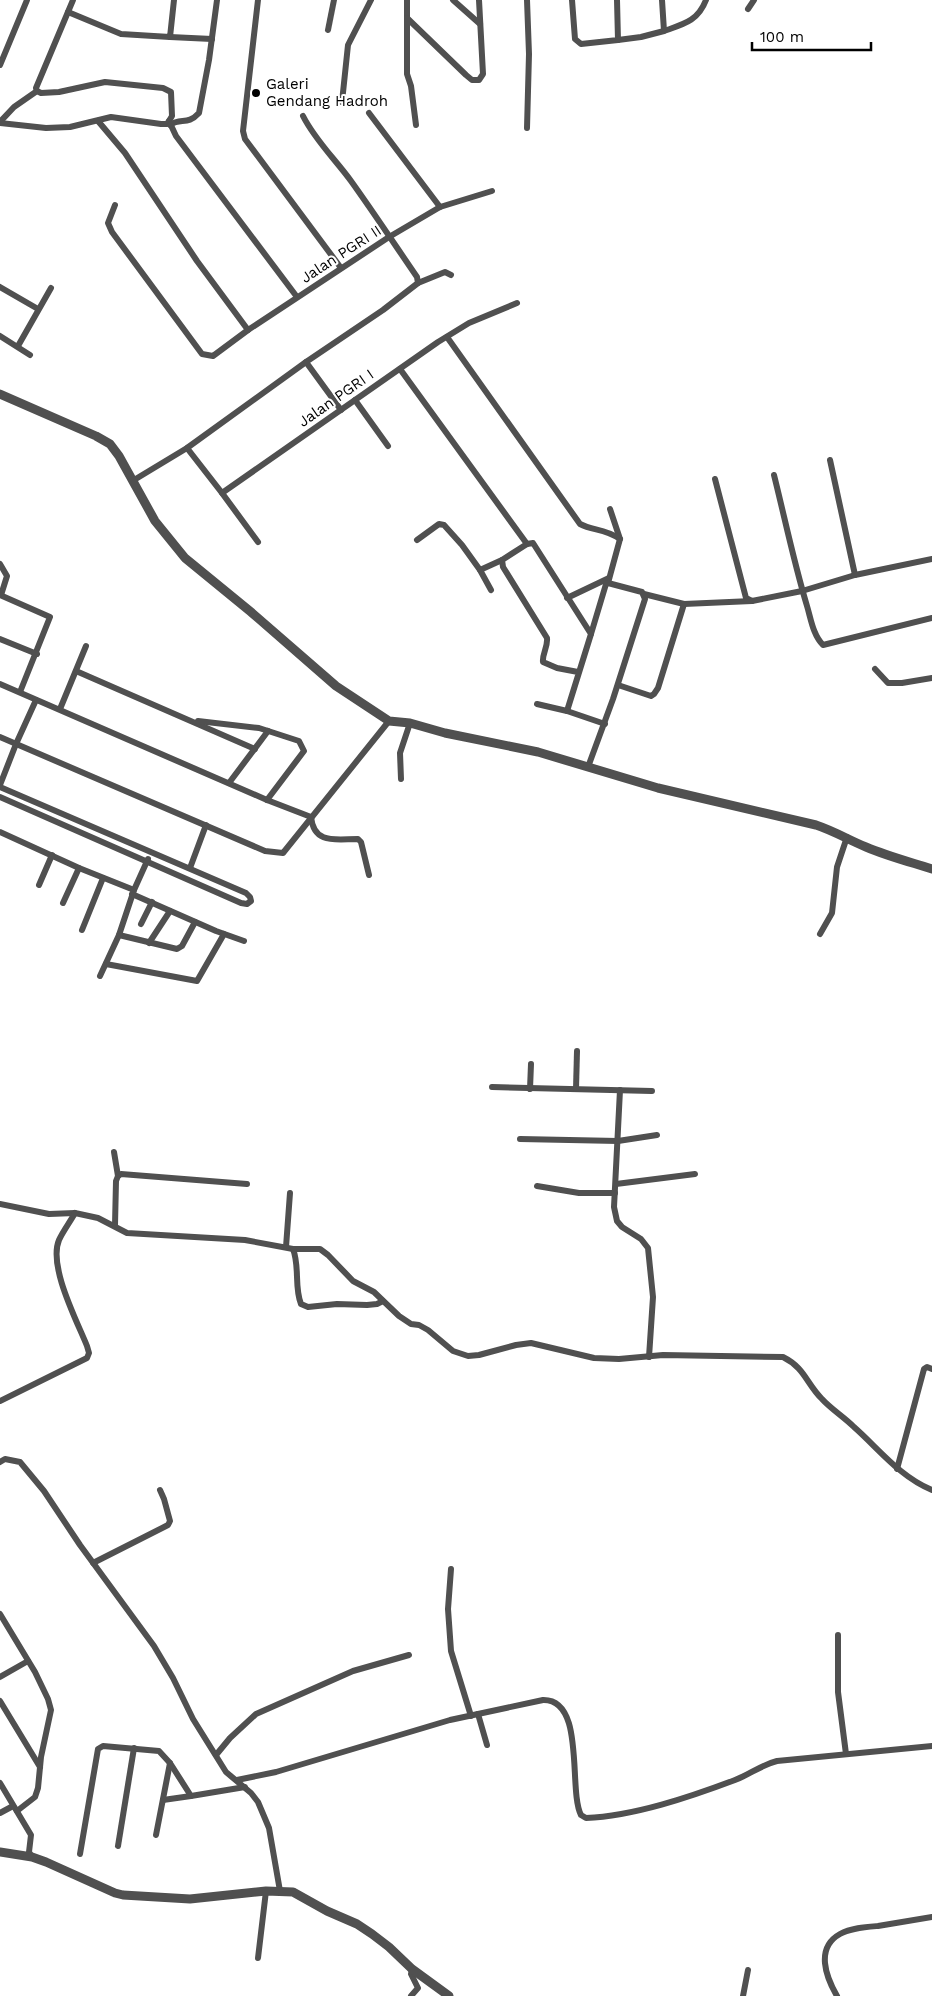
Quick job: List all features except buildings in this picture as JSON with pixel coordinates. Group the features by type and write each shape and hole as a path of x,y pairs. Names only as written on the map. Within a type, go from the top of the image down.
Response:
{"street":[{"path":"0,65 27,0"},
{"path":"37,91 36,88 43,69 73,0"},
{"path":"170,37 174,0"},
{"path":"0,123 46,128 70,127 111,117 161,124 177,121 187,122 199,113 217,0"},
{"path":"258,0 243,132 245,139 341,268"},
{"path":"328,30 334,0"},
{"path":"342,102 348,45 371,0"},
{"path":"406,0 408,18 407,74 411,86 416,125"},
{"path":"453,0 480,24"},
{"path":"408,18 452,63 472,80 479,80 483,74 479,0"},
{"path":"527,0 529,54 527,128"},
{"path":"572,0 575,39 581,44 618,40 664,31 692,19 701,12 706,0"},
{"path":"617,0 618,40"},
{"path":"662,0 664,31"},
{"path":"748,9 754,0"},
{"path":"68,12 121,34 212,40"},
{"path":"37,91 41,93 59,92 105,82 163,88 171,92 172,116 170,123 176,136 297,297"},
{"path":"0,123 14,107 37,91"},
{"path":"370,113 440,207"},
{"path":"303,116 310,129 350,180 417,277 418,283"},
{"path":"98,121 125,153 197,261 248,330"},
{"name":"Jalan PGRI II","path":"115,205 108,223 112,232 202,354 213,356 248,330 389,237 440,207 492,191"},
{"path":"134,480 187,448 306,362 383,310 418,283 445,272 451,274"},
{"path":"0,287 38,309"},
{"path":"18,346 51,288"},
{"name":"Jalan PGRI I","path":"222,493 447,337 469,323 516,303"},
{"path":"0,336 30,355"},
{"path":"447,337 580,524 585,527 610,532 620,538"},
{"path":"306,362 341,410"},
{"path":"400,369 527,544"},
{"path":"0,394 110,444 134,480 155,521 185,558 336,686 389,721 410,723 444,733 538,752 676,793 816,825 888,856 932,869"},
{"path":"355,400 388,446"},
{"path":"187,448 258,542"},
{"path":"830,460 855,575"},
{"path":"774,475 802,591 818,640 823,645 932,618"},
{"path":"715,478 746,598 752,601"},
{"path":"567,710 605,587 609,580 620,538 610,509"},
{"path":"417,540 439,524 444,525 462,545 480,570 491,590"},
{"path":"480,570 502,560 527,544 533,543 591,634"},
{"path":"567,598 609,580 644,594 684,604 752,601 802,591 855,575 932,559"},
{"path":"502,560 503,567 547,638 548,645 542,658 543,662 557,668 578,672"},
{"path":"0,564 6,576 0,595 50,617 37,654 20,692"},
{"path":"588,767 618,685 645,599 644,594"},
{"path":"618,685 651,696 654,694 658,688 684,604"},
{"path":"0,639 37,654"},
{"path":"60,709 86,646"},
{"path":"875,670 888,683 902,684 932,678"},
{"path":"76,671 255,749"},
{"path":"0,684 229,784 311,817"},
{"path":"0,797 241,903 247,904 251,901 250,897 246,894 190,868 0,786 36,700"},
{"path":"537,704 567,710 605,724"},
{"path":"192,721 268,731 299,741 304,751 267,800"},
{"path":"0,737 265,851 283,854 389,721"},
{"path":"401,779 400,753 410,723"},
{"path":"229,784 268,731"},
{"path":"311,817 315,833 325,839 358,839 361,842 369,875"},
{"path":"190,868 206,825"},
{"path":"0,832 103,878 170,911 244,941"},
{"path":"820,934 832,913 837,867 847,837"},
{"path":"100,976 119,935 133,892 151,852"},
{"path":"39,885 52,855"},
{"path":"63,903 79,868"},
{"path":"82,930 103,878"},
{"path":"141,924 152,902"},
{"path":"149,943 170,911"},
{"path":"119,935 149,943 180,948 196,922"},
{"path":"106,964 193,982 197,981 224,934"},
{"path":"576,1089 577,1051"},
{"path":"530,1089 531,1064"},
{"path":"492,1087 652,1091"},
{"path":"620,1090 614,1206 617,1221 622,1227 641,1239 648,1248 653,1297 649,1357"},
{"path":"520,1139 618,1141 657,1135"},
{"path":"114,1152 118,1176 116,1181 114,1225"},
{"path":"118,1176 134,1174 247,1184"},
{"path":"616,1184 695,1174"},
{"path":"537,1186 580,1193 616,1193"},
{"path":"290,1193 289,1248 297,1258 298,1297 300,1304 308,1307 337,1304 367,1305 383,1301"},
{"path":"0,1204 49,1214 75,1214 98,1218 126,1233 245,1240 289,1248 320,1249 353,1281 374,1292 410,1324 419,1325 453,1351 468,1356 531,1343 594,1358 619,1359 672,1355 783,1357 796,1364 824,1402 852,1424 897,1468 922,1486 932,1490"},
{"path":"0,1401 87,1358 89,1352 87,1346 59,1276 56,1250 59,1240 75,1214"},
{"path":"897,1468 924,1369 927,1367 932,1369"},
{"path":"0,1462 5,1459 14,1460 26,1468 44,1491 93,1563 154,1646 173,1678 193,1719 226,1772 245,1787 258,1802 267,1822 280,1891"},
{"path":"93,1563 168,1525 170,1521 160,1490"},
{"path":"452,1570 448,1608 451,1651 487,1745"},
{"path":"0,1614 28,1661 52,1710 36,1797 15,1808 0,1813"},
{"path":"838,1634 838,1692 846,1754"},
{"path":"216,1755 230,1738 256,1714 353,1671 409,1655"},
{"path":"0,1677 28,1661"},
{"path":"237,1780 276,1772 450,1720 543,1700 551,1700 558,1703 563,1710 571,1732 577,1802 581,1815 586,1818 655,1807 736,1780 771,1762 932,1746"},
{"path":"0,1701 40,1768"},
{"path":"80,1854 98,1749 106,1745 159,1750 170,1763 191,1796"},
{"path":"118,1846 134,1748"},
{"path":"156,1835 170,1763"},
{"path":"0,1783 31,1835 29,1852 32,1857"},
{"path":"163,1800 245,1787"},
{"path":"0,1852 32,1857 123,1895 190,1899 266,1891 293,1892 327,1911 357,1924 390,1946 412,1969 449,1996"},
{"path":"258,1958 266,1891"},
{"path":"837,1996 829,1981 824,1961 825,1953 834,1938 851,1930 932,1917"},
{"path":"411,1996 418,1988 411,1974 412,1969"},
{"path":"743,1996 748,1970"}],"place":[{"name":"Galeri Gendang Hadroh","path":"256,93"}]}
